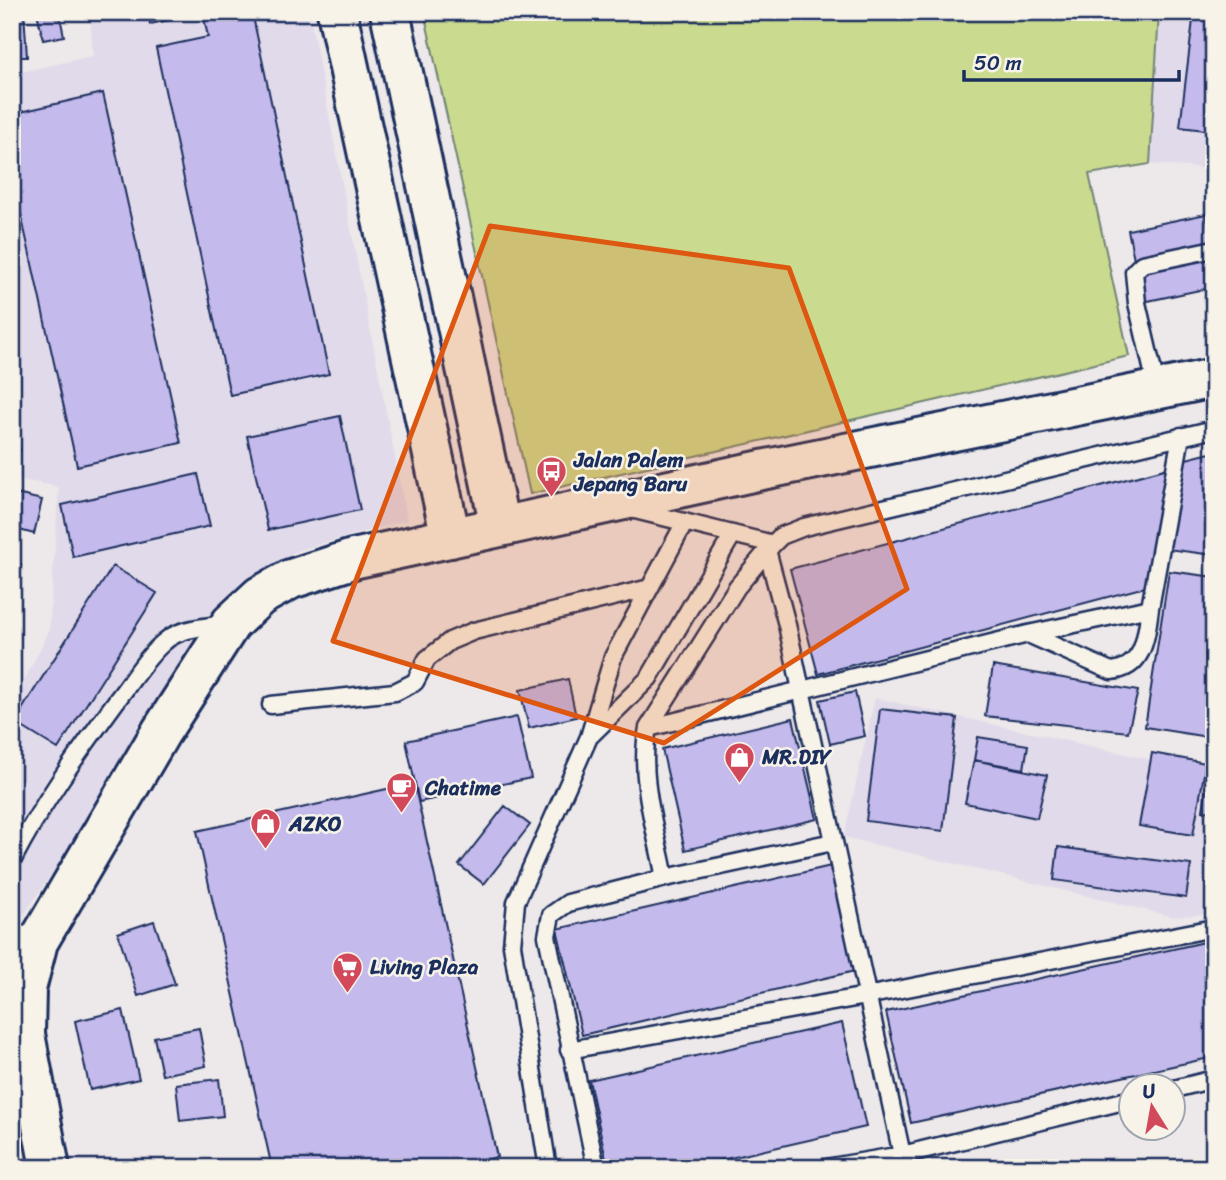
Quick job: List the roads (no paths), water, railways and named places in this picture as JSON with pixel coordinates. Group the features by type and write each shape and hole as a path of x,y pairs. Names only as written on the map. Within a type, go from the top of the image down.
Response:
{"street":[{"path":"451,538 340,22 391,17 500,527"},
{"path":"50,1168 25,1034 25,936 230,623 260,596 291,579 353,559 1214,378"}],"lane":[{"path":"1157,389 1137,303 1134,272 1142,264 1214,249"},
{"path":"666,878 647,780 645,746 648,728 737,587 781,536 804,527 1214,429"},
{"path":"1028,634 1111,671 1122,670 1141,654 1181,436"},
{"path":"608,504 733,534 770,547"},
{"path":"548,1168 512,945 516,902 589,737 613,657 685,523"},
{"path":"589,737 649,678 733,534"},
{"path":"770,547 902,1155"},
{"path":"271,705 395,692 415,682 427,659 450,641 474,631 650,588"},
{"path":"648,728 1028,634 1150,608"},
{"path":"12,861 34,820 78,752 165,640 191,629 230,623"},
{"path":"596,1168 547,936 551,915 568,903 666,878 833,842"},
{"path":"569,1049 866,996 1214,928"},
{"path":"1188,1086 1214,1079"},
{"path":"825,1168 902,1155 1118,1102"}],"place":[{"name":"Jalan Palem Jepang Baru","path":"551,499"},
{"name":"MR.DIY","path":"739,784"},
{"name":"Chatime","path":"402,815"},
{"name":"AZKO","path":"266,851"},
{"name":"Living Plaza","path":"347,994"}]}
